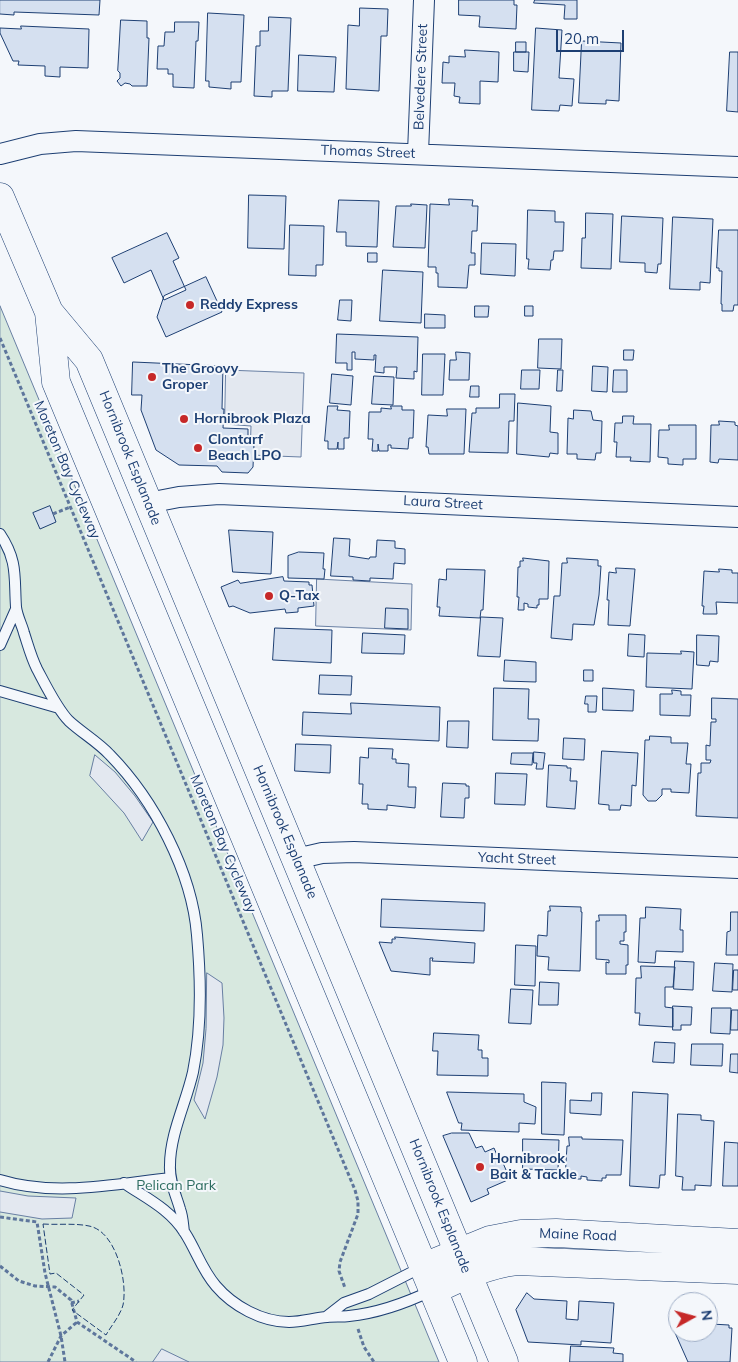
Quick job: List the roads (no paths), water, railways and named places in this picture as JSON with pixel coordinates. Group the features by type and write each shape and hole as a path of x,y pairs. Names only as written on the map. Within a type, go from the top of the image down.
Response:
{"main road":[{"name":"Hornibrook Esplanade","path":"0,197 49,312 89,360 504,1362"},
{"name":"Hornibrook Esplanade","path":"49,312 56,382 463,1362"},
{"name":"Maine Road","path":"429,1278 463,1263 504,1237 537,1233 738,1243"},
{"name":"Maine Road","path":"463,1263 535,1261 738,1270"}],"street":[{"name":"Belvedere Street","path":"418,153 424,0"},
{"name":"Thomas Street","path":"0,154 40,144 76,141 738,167"},
{"name":"Laura Street","path":"148,503 179,497 219,494 738,517"},
{"name":"Yacht Street","path":"296,859 322,853 354,852 738,868"}],"lane":[{"path":"0,534 12,556 15,573 16,609 31,657 59,708 68,720 110,754 131,779 153,811 171,843 193,906 199,966 197,1044 193,1073 171,1151 170,1178 181,1211 184,1232"},
{"path":"0,645 16,609"},
{"path":"0,691 59,708"},
{"path":"0,1180 42,1188 72,1188 170,1178"},
{"path":"124,1183 161,1206 184,1232 215,1285 231,1300 256,1315 279,1321 296,1322 326,1317 354,1316 378,1311 404,1304 429,1278"},
{"path":"326,1317 344,1303 429,1278"}],"place":[{"name":"Reddy Express","path":"190,305"},
{"name":"The Groovy Groper","path":"152,377"},
{"name":"Hornibrook Plaza","path":"184,419"},
{"name":"Clontarf Beach LPO","path":"198,448"},
{"name":"Q-Tax","path":"269,596"},
{"name":"Hornibrook Bait & Tackle","path":"480,1167"}],"park label":[{"name":"Pelican Park","path":"176,1186"}]}
